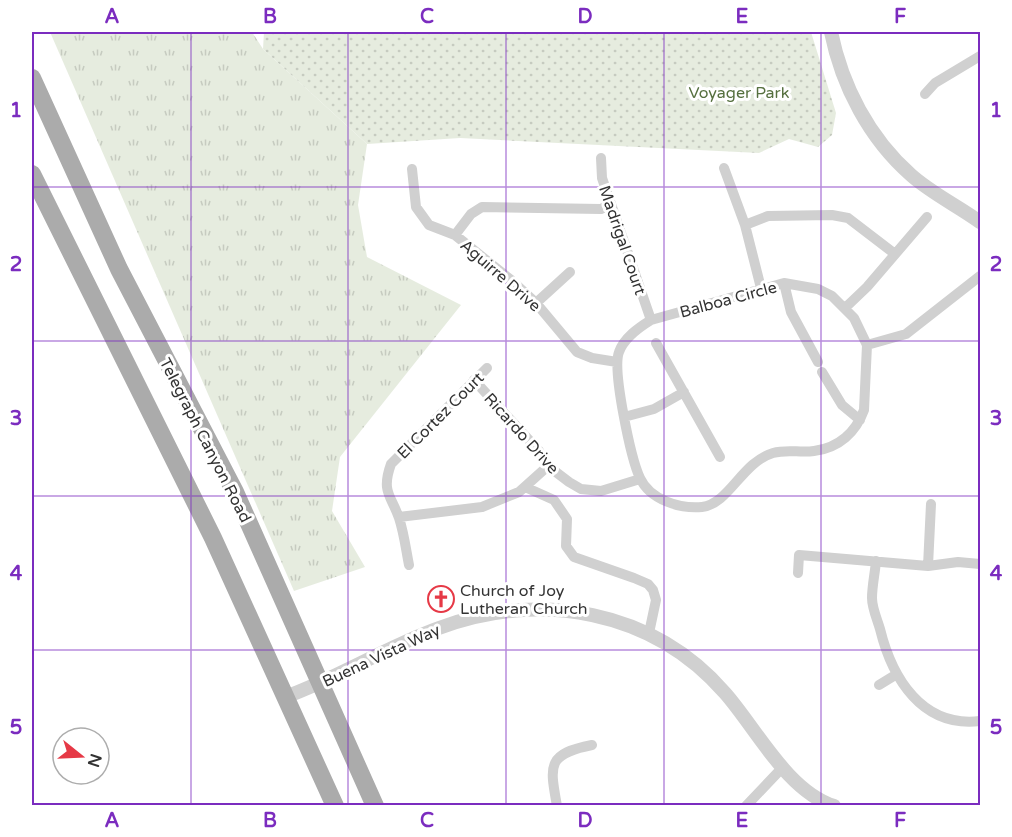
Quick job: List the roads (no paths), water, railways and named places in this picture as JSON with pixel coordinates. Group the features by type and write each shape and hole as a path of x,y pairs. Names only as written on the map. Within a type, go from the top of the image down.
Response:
{"main road":[{"name":"Telegraph Canyon Road","path":"32,78 118,269 235,492 319,685 375,806"},
{"path":"32,174 213,538 334,806"}],"street":[{"path":"831,32 837,62 860,113 888,152 912,176 981,222"},
{"path":"925,94 935,83 981,56"},
{"name":"Madrigal Court","path":"601,158 602,178 651,320"},
{"path":"724,168 745,225 761,288"},
{"name":"Aguirre Drive","path":"412,169 416,207 429,225 455,235 536,303 577,352 592,358 617,362"},
{"path":"455,235 471,214 482,207 601,209 611,204"},
{"path":"745,225 768,216 832,215 848,218 895,254"},
{"path":"845,308 927,217"},
{"path":"536,303 570,272"},
{"path":"867,345 906,334 981,276"},
{"path":"617,362 624,417 640,479 661,499 676,507 705,507 723,497 750,464 771,453 783,450 815,451 840,443 860,420 842,405 820,367 792,312 784,283"},
{"name":"Balboa Circle","path":"617,362 619,351 635,330 651,320 784,283 818,289 832,296 855,318 867,345 864,410 860,420"},
{"path":"656,343 720,458"},
{"name":"El Cortez Court","path":"409,565 399,517 389,500 387,476 391,464 487,368"},
{"name":"Ricardo Drive","path":"474,380 539,451 548,466 569,482 591,491 618,488 640,479"},
{"path":"624,417 654,409 684,392"},
{"path":"399,517 482,507 525,487 548,466"},
{"path":"525,487 554,500 567,519 566,546 574,556 648,584 656,600 649,633"},
{"path":"928,566 931,504"},
{"path":"798,573 799,555 928,566 958,562 981,564"},
{"path":"876,561 872,600 887,658 907,691 927,710 947,719 981,721"},
{"name":"Buena Vista Way","path":"285,697 319,685 436,628 467,618 527,610 584,611 649,633 684,655 724,691 783,767 825,803 834,806"},
{"path":"879,685 897,674"},
{"path":"557,806 550,775 553,765 558,758 592,746"},
{"path":"746,806 783,767"}],"place":[{"name":"Church of Joy Lutheran Church","path":"441,599"}],"park label":[{"name":"Voyager Park","path":"739,92"}]}
